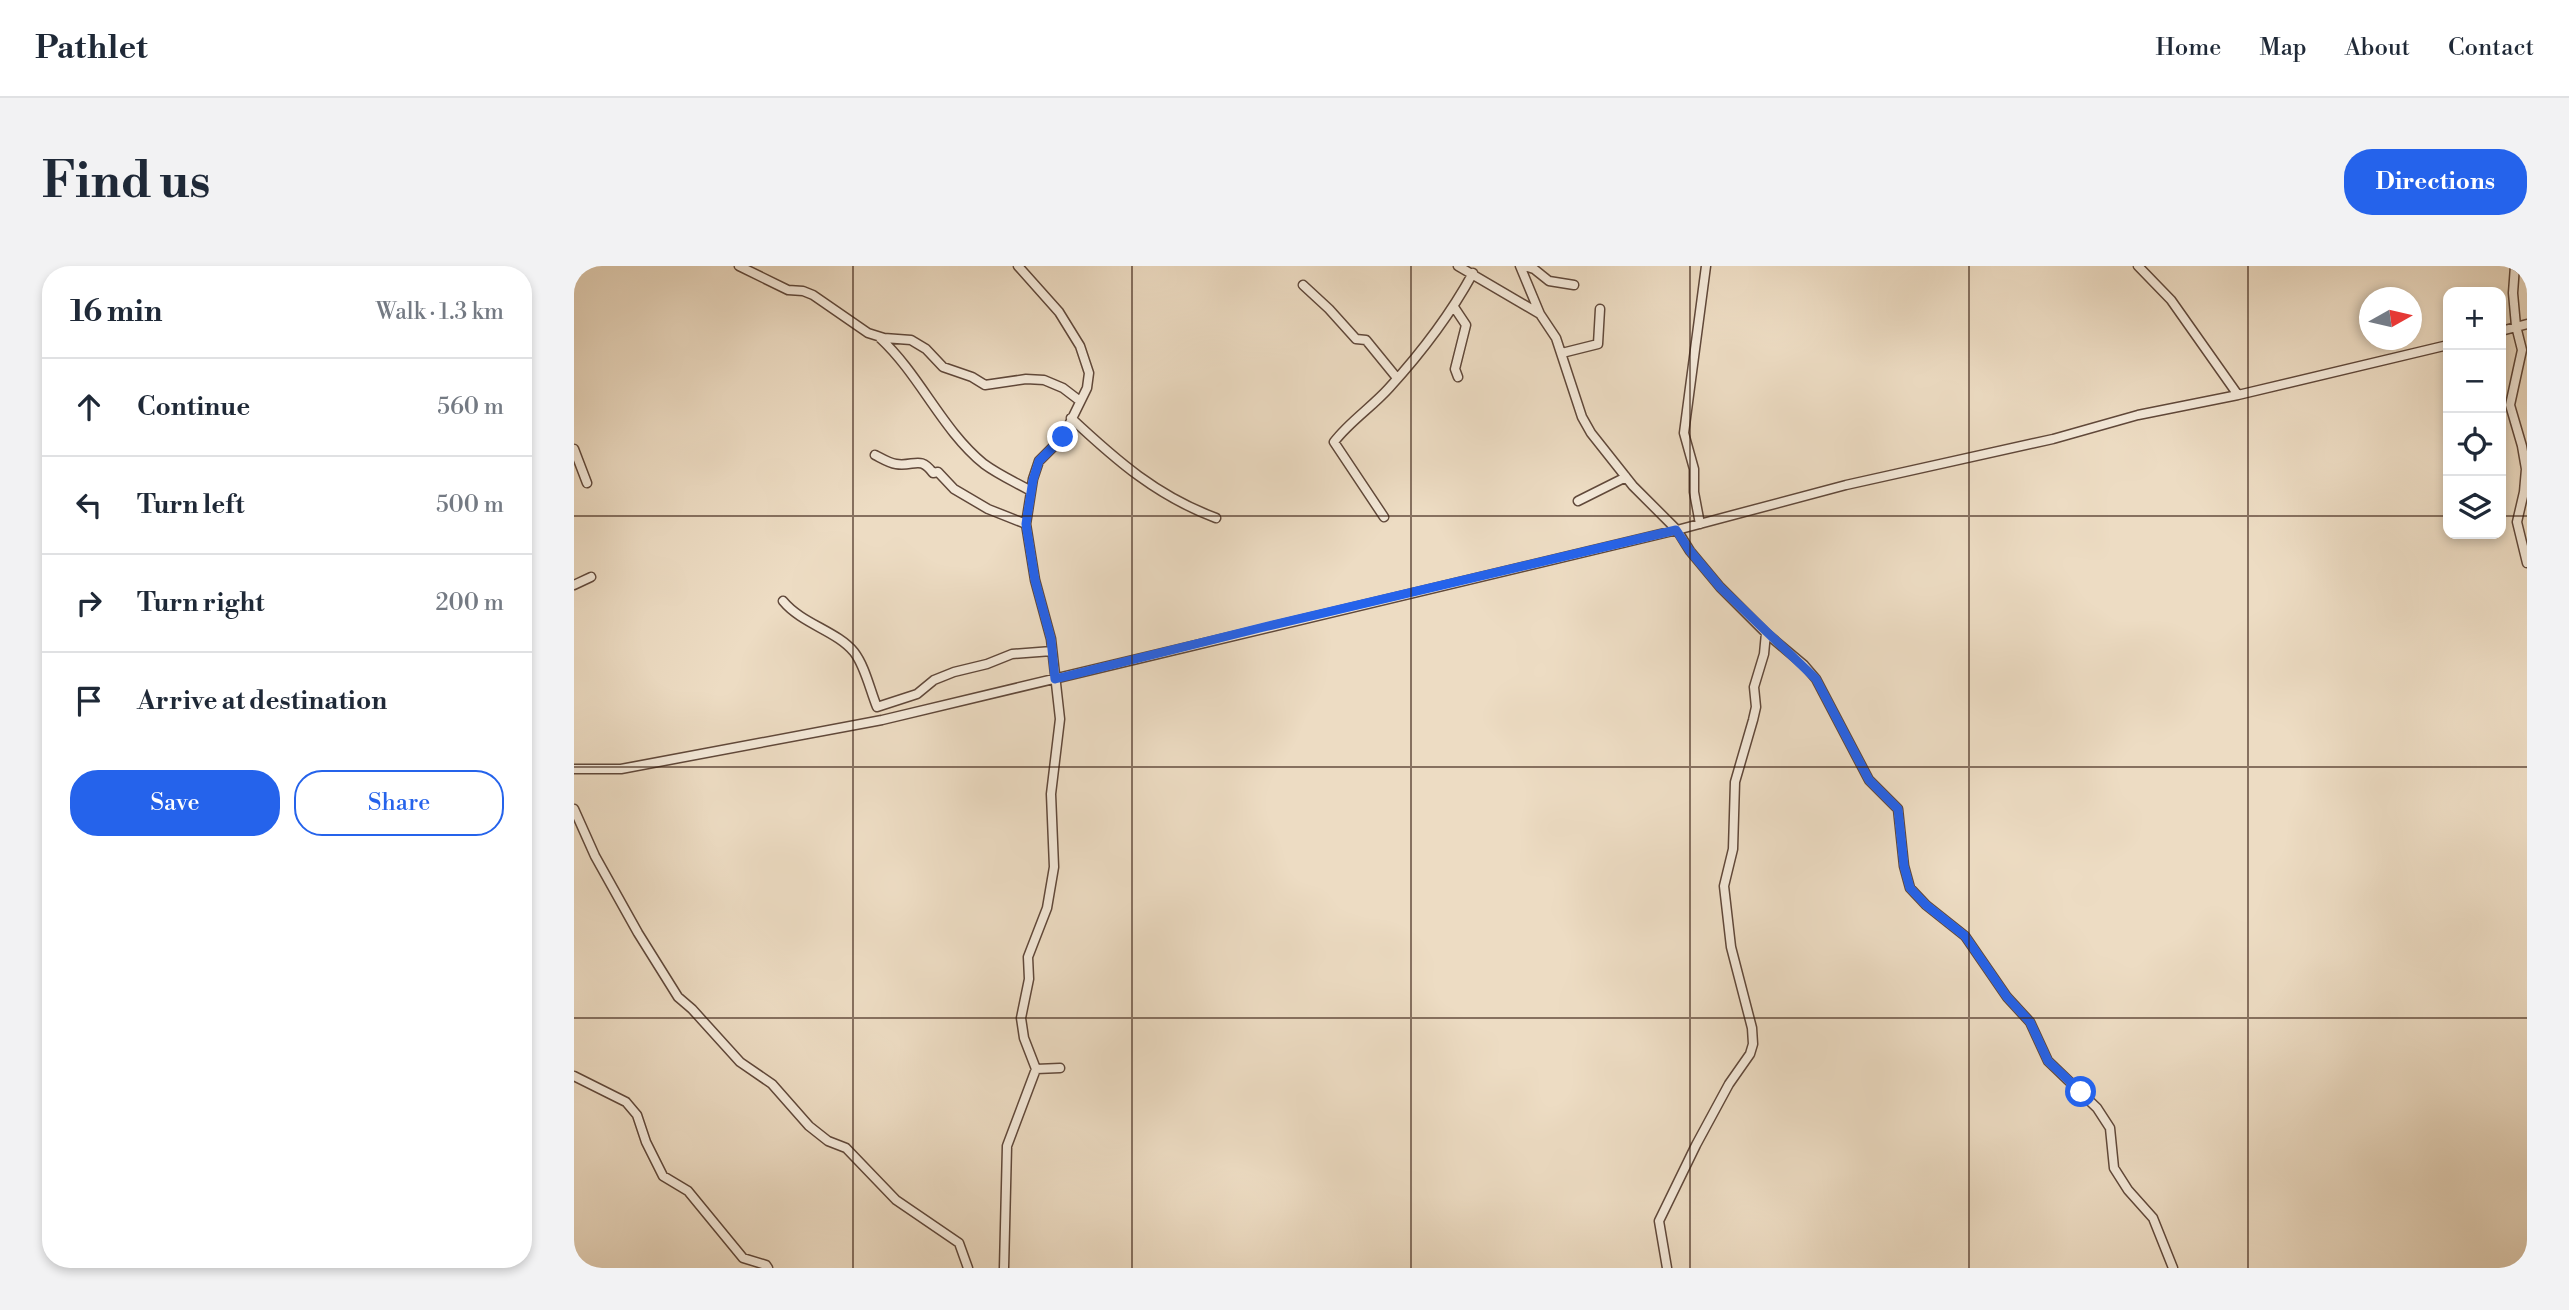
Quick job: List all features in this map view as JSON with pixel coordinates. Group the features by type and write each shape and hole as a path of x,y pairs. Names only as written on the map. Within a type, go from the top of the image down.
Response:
{"street":[{"path":"739,266 788,290 813,295 868,333 911,340 926,349 943,367 972,377 985,385 1026,379 1044,380 1063,388 1080,401"},
{"path":"1004,1268 1007,1146 1036,1069 1024,1038 1021,1018 1029,979 1028,957 1046,908 1054,867 1051,794 1060,719 1052,651 1035,580 1026,524 1039,461 1063,437 1087,388 1089,373 1080,346 1059,312 1018,266"},
{"path":"1458,266 1540,314"},
{"path":"1522,266 1534,269 1549,281 1574,285"},
{"path":"1522,266 1540,314 1556,338 1586,424 1626,477 1676,530 1720,587 1816,679 1869,780 1898,809 1904,866 1910,888 1926,905 1965,936 2007,997 2030,1022 2048,1061 2097,1108 2110,1128 2114,1168 2128,1190 2153,1218 2173,1268"},
{"path":"1700,524 1694,492 1694,469 1684,433 1706,266"},
{"path":"2138,266 2171,300 2238,395"},
{"path":"2515,266 2513,293 2516,327 2522,350 2510,405 2526,469 2517,522 2527,563"},
{"path":"1384,517 1334,443 1397,378 1454,307 1472,273"},
{"path":"1303,285 1356,339 1366,340 1397,378"},
{"path":"1454,307 1466,325 1455,369 1458,377"},
{"path":"1562,353 1598,344 1600,309"},
{"path":"2506,330 2527,324"},
{"path":"878,336 982,462 1031,491"},
{"path":"574,769 621,769 840,727 1055,679 1676,530 1846,485 2443,346"},
{"path":"1071,418 1126,467 1152,486 1168,497 1216,518"},
{"path":"574,449 587,483"},
{"path":"875,455 896,464 927,464 933,473 938,471 954,489 988,509 1026,524"},
{"path":"1578,501 1626,477"},
{"path":"574,585 591,577"},
{"path":"783,601 791,611 843,642 854,652 877,707 917,694 934,680 954,672 987,664 1012,654 1052,651"},
{"path":"1667,1268 1659,1221 1696,1145 1729,1084 1750,1054 1753,1044 1750,1019 1731,947 1724,886 1733,849 1735,782 1756,707 1754,687 1764,654 1766,633"},
{"path":"574,809 595,856 678,997 740,1062 772,1084 809,1126 828,1141 846,1148 896,1200 959,1243 968,1268"},
{"path":"1036,1069 1060,1068"},
{"path":"574,1076 626,1102 637,1115 646,1142 663,1176 688,1191 743,1258 768,1268"}],"route":[{"path":"1063,437 1039,461 1026,524 1035,580 1051,639 1055,679 1676,530 1720,587 1816,679 1869,780 1898,809 1904,866 1910,888 1926,905 1965,936 2007,997 2030,1022 2048,1061 2081,1092"}]}
